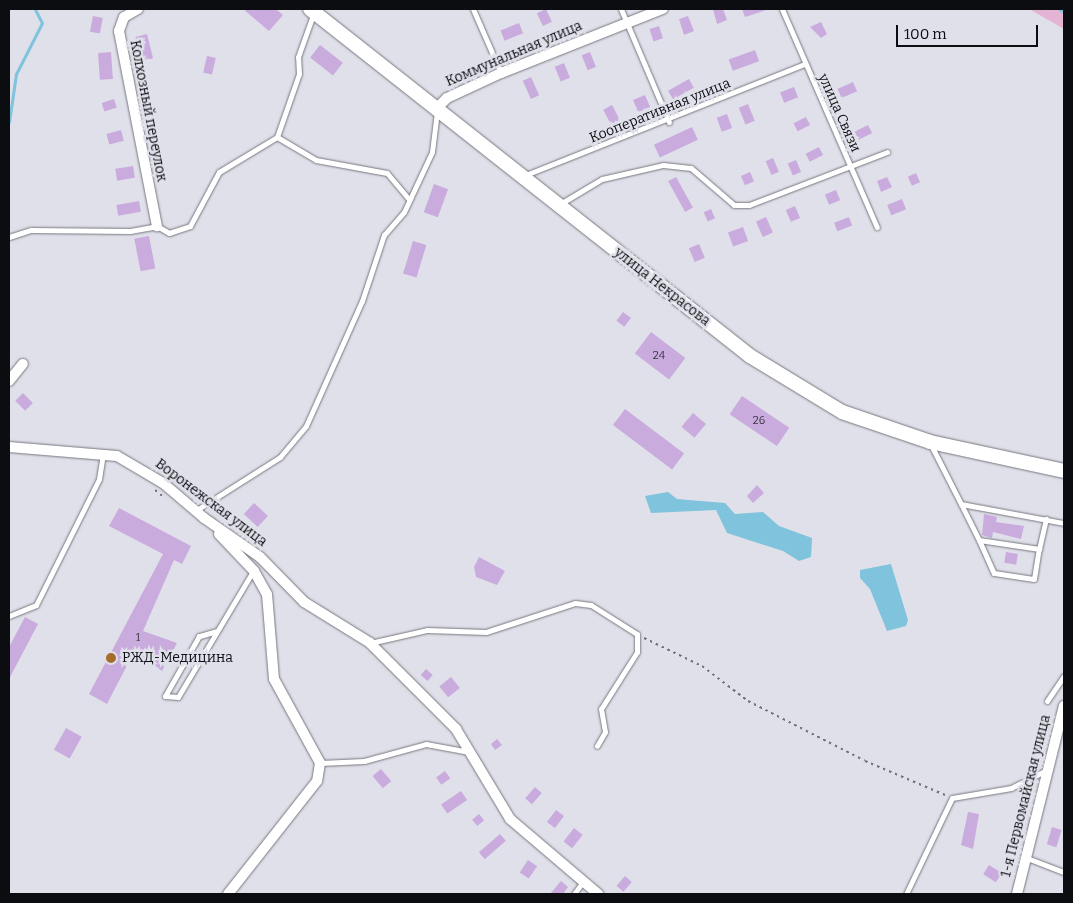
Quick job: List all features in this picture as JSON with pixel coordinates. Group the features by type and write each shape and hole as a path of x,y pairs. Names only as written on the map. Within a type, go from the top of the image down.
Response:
{"main road":[{"name":"улица Некрасова","path":"312,10 523,176 557,206 750,356 842,412 930,442 1064,471"}],"street":[{"name":"Колхозный переулок","path":"138,9 124,17 119,31 157,226"},
{"name":"Коммунальная улица","path":"436,108 447,98 501,73 662,9"},
{"path":"9,381 23,364"},
{"name":"Воронежская улица","path":"9,447 104,453 138,466 204,518 260,557 304,602 370,643 456,729 510,819 582,883 598,894"},
{"path":"204,518 254,571 272,612 274,679 320,763 317,781 228,894"},
{"name":"1-я Первомайская улица","path":"1017,894 1064,706"}],"lane":[{"path":"473,9 501,73"},
{"path":"620,9 669,122"},
{"name":"улица Связи","path":"782,9 877,227"},
{"path":"9,237 30,230 130,231 157,226 170,234 190,226 219,172 277,137 300,74 298,57 312,10"},
{"name":"Кооперативная улица","path":"523,176 669,122 805,64"},
{"path":"195,511 280,458 306,426 362,301 384,235 410,200 432,152 436,108"},
{"path":"277,137 316,160 388,173 410,200"},
{"path":"557,206 602,179 663,165 691,168 734,205 748,205 887,152"},
{"path":"930,442 994,573 1034,579 1046,519"},
{"path":"9,616 36,605 99,479 104,453"},
{"path":"961,504 1064,523"},
{"path":"979,540 1039,549"},
{"path":"217,631 199,636 165,696 178,697 254,571"},
{"path":"370,643 427,630 486,632 575,603 591,605 636,634 638,652 600,710 605,732 597,746"},
{"path":"1047,701 1064,676"},
{"path":"320,763 364,760 426,744 470,752"},
{"path":"906,894 952,798 1011,788 1048,770"},
{"path":"1027,858 1064,872"},
{"path":"574,894 582,883"}],"path":[{"path":"636,634 702,666 748,701 865,762 952,798"}],"shaded area":[{"path":"1029,9 1064,9 1064,29"}],"water":[{"path":"668,492 677,499 725,503 735,514 763,512 779,526 812,538 811,557 799,561 783,551 727,533 716,510 651,513 645,496"},
{"path":"891,564 908,620 906,626 887,631 870,589 860,578 860,570"}],"building":[{"path":"243,9 276,9 283,15 269,31"},
{"path":"546,9 552,22 543,26 537,13"},
{"path":"713,9 723,9 727,20 717,24"},
{"path":"742,9 766,9 766,10 745,17"},
{"path":"93,16 103,18 100,34 90,32"},
{"path":"688,16 694,31 684,35 679,19"},
{"path":"821,22 827,34 821,38 810,27"},
{"path":"519,23 523,33 505,41 500,30"},
{"path":"659,26 663,38 654,41 649,29"},
{"path":"147,34 153,58 141,61 135,37"},
{"path":"320,45 343,63 333,75 310,58"},
{"path":"755,50 759,61 733,71 729,60"},
{"path":"111,52 113,79 100,80 98,53"},
{"path":"590,52 596,67 588,70 582,55"},
{"path":"207,56 216,58 212,75 203,73"},
{"path":"564,63 570,78 561,82 555,67"},
{"path":"531,77 539,95 531,99 523,81"},
{"path":"689,79 694,88 673,99 668,91"},
{"path":"853,82 857,91 842,98 837,89"},
{"path":"794,87 798,97 784,103 780,93"},
{"path":"645,95 650,107 638,112 633,100"},
{"path":"114,99 117,108 104,112 102,103"},
{"path":"748,104 755,121 745,124 739,108"},
{"path":"612,105 620,120 611,125 603,110"},
{"path":"727,114 732,128 722,132 717,118"},
{"path":"806,117 810,125 798,131 794,123"},
{"path":"868,125 872,133 859,140 855,132"},
{"path":"692,127 698,140 660,157 654,145"},
{"path":"121,130 124,141 109,145 107,134"},
{"path":"819,147 823,155 810,162 806,154"},
{"path":"773,158 779,172 771,175 766,161"},
{"path":"796,160 801,172 793,175 788,164"},
{"path":"133,166 135,178 117,181 115,169"},
{"path":"750,172 754,181 745,185 741,176"},
{"path":"916,173 920,182 912,186 908,177"},
{"path":"676,177 693,208 685,212 668,181"},
{"path":"887,177 892,187 881,192 877,181"},
{"path":"434,184 448,189 438,217 424,212"},
{"path":"836,190 840,200 829,205 825,194"},
{"path":"902,199 906,209 891,215 887,205"},
{"path":"139,201 141,212 118,216 116,205"},
{"path":"795,206 800,218 791,222 786,210"},
{"path":"711,209 715,218 708,221 704,212"},
{"path":"766,217 773,233 763,237 756,221"},
{"path":"849,217 852,225 837,231 834,223"},
{"path":"743,227 748,241 733,247 728,232"},
{"path":"149,236 155,268 141,271 134,239"},
{"path":"413,241 426,245 416,278 403,274"},
{"path":"699,244 705,258 695,262 689,248"},
{"path":"623,312 631,318 624,327 616,321"},
{"path":"651,332 685,358 669,379 635,354"},
{"path":"23,393 33,403 25,411 15,401"},
{"path":"742,396 789,428 777,446 730,414"},
{"path":"625,409 684,454 672,470 613,425"},
{"path":"693,413 706,424 694,438 681,427"},
{"path":"757,485 764,493 753,503 747,496"},
{"path":"254,503 268,516 258,527 244,514"},
{"path":"119,508 191,546 182,564 174,560 143,631 177,643 162,671 135,650 107,704 89,694 163,554 109,526"},
{"path":"984,514 997,517 996,522 1024,526 1021,539 993,532 992,538 982,535"},
{"path":"1006,552 1018,554 1016,565 1004,563"},
{"path":"479,557 505,571 497,585 476,577 474,567"},
{"path":"25,617 38,624 9,679 9,647"},
{"path":"426,669 433,675 428,681 421,675"},
{"path":"451,677 460,688 448,697 439,686"},
{"path":"66,728 82,737 70,759 54,750"},
{"path":"497,739 502,745 495,750 491,744"},
{"path":"381,769 391,781 383,788 373,776"},
{"path":"445,771 450,778 441,785 436,777"},
{"path":"535,787 542,793 532,804 525,798"},
{"path":"461,791 467,800 447,814 441,804"},
{"path":"556,810 564,816 555,828 547,822"},
{"path":"968,812 979,814 973,849 961,845"},
{"path":"479,814 484,820 477,826 472,820"},
{"path":"1052,827 1062,830 1056,847 1047,844"},
{"path":"574,828 583,835 572,848 564,841"},
{"path":"500,834 506,841 485,859 479,852"},
{"path":"528,860 537,866 529,879 520,872"},
{"path":"989,865 1002,873 996,882 983,874"},
{"path":"625,876 632,882 623,892 616,886"},
{"path":"561,881 568,887 563,894 550,894"}],"waterway":[{"path":"9,122 16,74 42,23 35,9"},
{"path":"1059,9 1064,12"}],"place":[{"name":"РЖД-Медицина","path":"111,658"}]}
